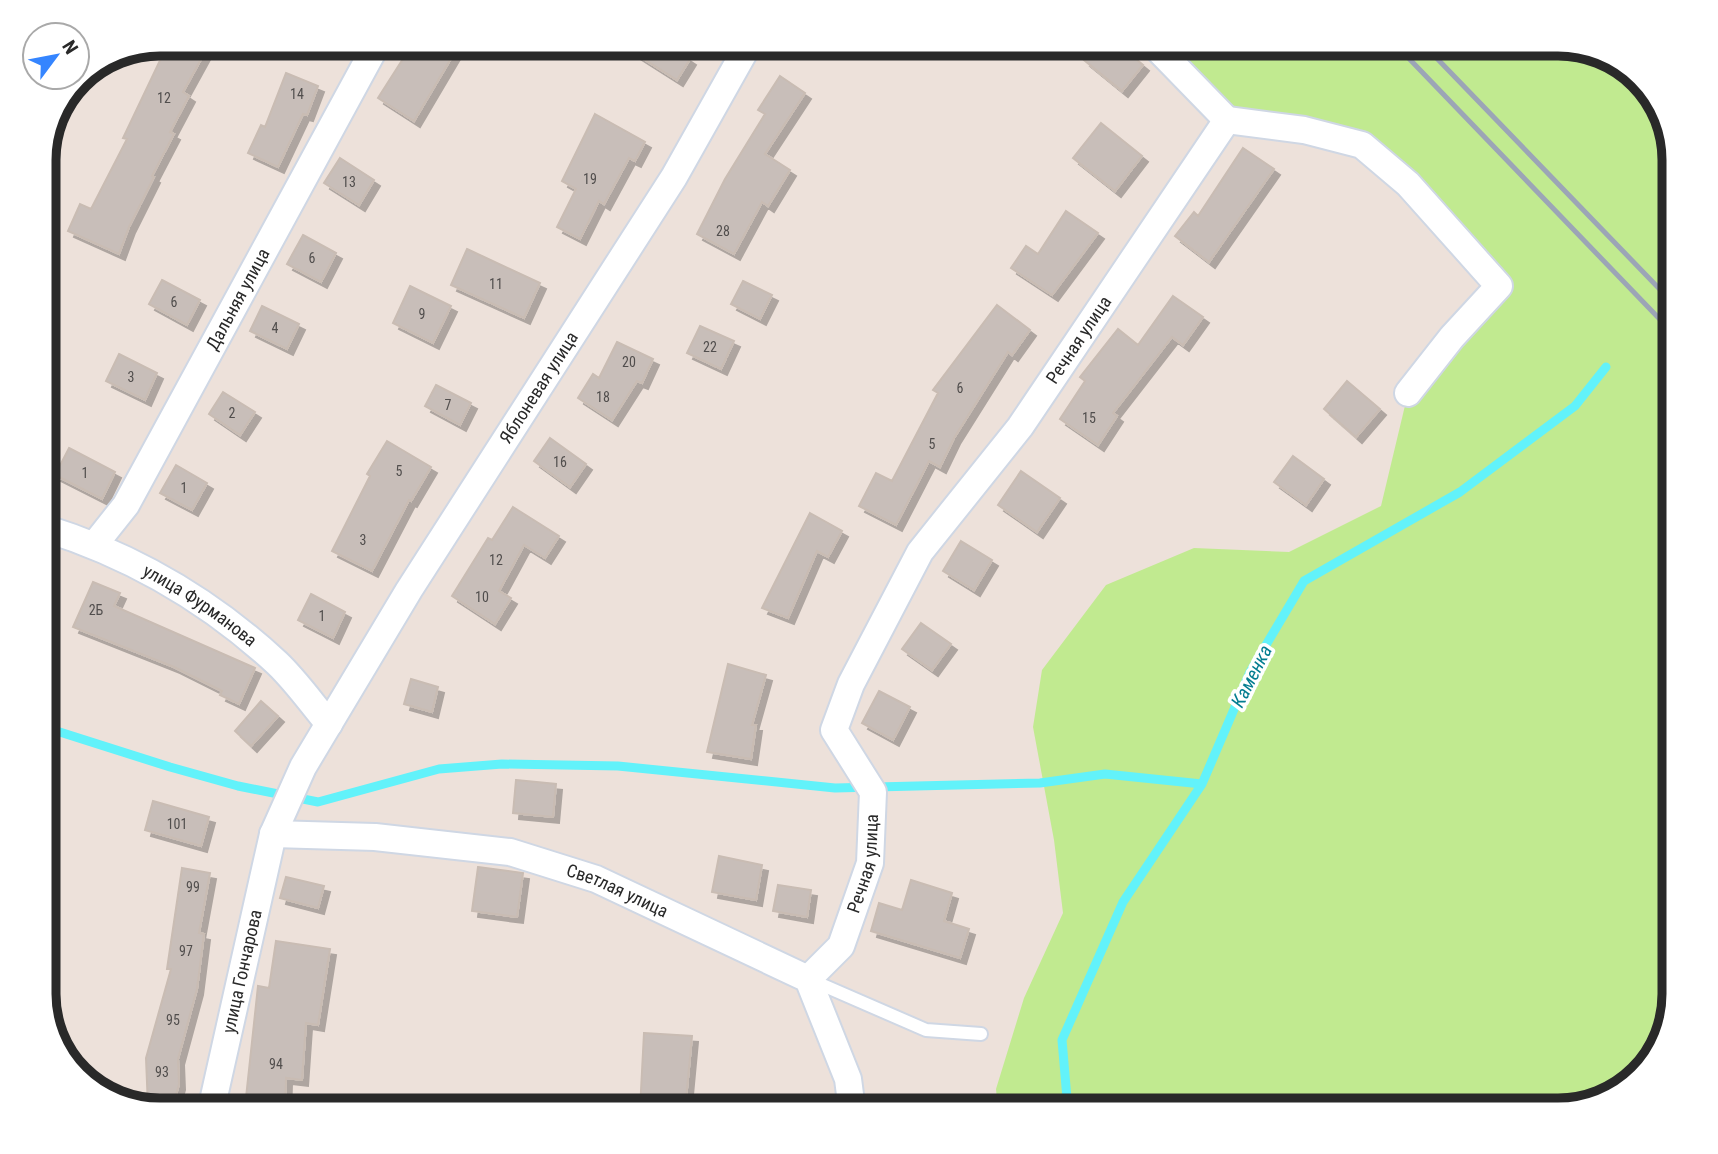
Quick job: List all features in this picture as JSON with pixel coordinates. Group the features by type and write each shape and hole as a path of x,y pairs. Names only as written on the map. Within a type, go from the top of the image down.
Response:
{"street":[{"name":"Дальняя улица","path":"95,544 126,505 370,56"},
{"name":"Яблоневая улица","path":"303,767 410,590 674,177 742,56"},
{"path":"1165,56 1227,120 1304,130 1362,145 1408,184 1499,286 1452,337 1408,393"},
{"name":"Речная улица","path":"808,979 842,946 870,863 873,792 834,730 851,684 920,552 1020,427 1227,120"},
{"name":"улица Фурманова","path":"56,532 95,544 170,583 239,631 279,664 329,724"},
{"name":"улица Гончарова","path":"214,1098 273,834 303,767"},
{"name":"Светлая улица","path":"273,834 375,836 510,852 596,879 808,979"},
{"path":"808,979 848,1079 850,1098"}],"lane":[{"path":"808,979 926,1030 981,1034"}],"green space":[{"path":"1165,56 1571,57 1604,67 1627,82 1644,102 1656,127 1662,160 1662,994 1656,1027 1644,1052 1627,1072 1591,1092 1558,1098 997,1098 996,1089 1024,998 1063,913 1054,840 1033,727 1042,670 1106,585 1194,548 1289,552 1381,506 1408,393 1499,287 1362,145 1227,120"}],"building":[{"path":"162,56 203,56 183,92 189,96 170,132 174,134 152,176 154,177 119,254 68,231 80,204 91,209 127,139 123,138"},
{"path":"405,56 452,56 414,121 378,98"},
{"path":"639,56 686,56 690,59 677,80"},
{"path":"1087,56 1132,56 1143,65 1122,91 1084,60"},
{"path":"286,73 318,86 307,115 303,114 278,167 248,153 261,125 265,127"},
{"path":"780,76 805,93 765,154 790,170 768,206 762,202 734,254 697,234 725,179 765,114 758,110"},
{"path":"595,114 645,142 635,161 629,158 604,204 599,201 580,239 557,227 576,189 562,181"},
{"path":"1101,123 1142,156 1115,191 1073,158"},
{"path":"1243,148 1274,169 1209,262 1175,236 1194,212 1198,216"},
{"path":"340,158 374,180 359,205 324,183"},
{"path":"1066,211 1098,233 1052,295 1011,268 1026,246 1038,254"},
{"path":"303,235 336,253 321,282 287,264"},
{"path":"467,249 540,283 524,318 451,285"},
{"path":"162,280 200,300 187,325 149,304"},
{"path":"743,281 772,295 760,319 731,304"},
{"path":"410,286 451,306 433,343 393,323"},
{"path":"1173,296 1203,317 1183,345 1172,337 1113,413 1117,416 1098,445 1060,419 1085,381 1080,377 1118,329 1138,345"},
{"path":"997,305 1030,330 1012,355 1008,352 954,438 940,467 929,461 896,525 859,506 876,473 892,481 938,393 933,390"},
{"path":"262,306 299,324 287,349 250,331"},
{"path":"700,326 734,341 721,369 687,353"},
{"path":"617,342 653,359 642,383 637,381 612,420 578,398 593,374 599,378"},
{"path":"119,354 157,373 145,400 106,381"},
{"path":"1347,381 1380,409 1356,437 1324,409"},
{"path":"436,385 471,403 460,425 425,406"},
{"path":"223,392 255,412 240,435 209,414"},
{"path":"550,438 586,464 570,487 534,461"},
{"path":"387,441 431,467 411,501 409,500 372,571 332,551 370,476 367,474"},
{"path":"69,448 115,472 102,499 56,476"},
{"path":"1293,456 1324,479 1306,505 1274,482"},
{"path":"176,465 207,483 192,510 160,493"},
{"path":"1021,471 1060,498 1037,532 998,505"},
{"path":"513,507 559,536 545,558 524,545 499,591 511,598 495,624 452,596 488,538 492,540"},
{"path":"810,513 842,531 828,557 817,551 788,618 762,608"},
{"path":"961,541 992,560 974,590 943,571"},
{"path":"93,582 120,593 114,606 255,668 239,704 220,695 222,691 174,667 73,627"},
{"path":"311,594 345,612 333,638 298,620"},
{"path":"921,623 951,644 932,670 902,649"},
{"path":"728,664 766,675 752,725 756,725 751,759 707,752"},
{"path":"411,679 438,687 432,712 404,704"},
{"path":"879,691 910,707 893,740 862,723"},
{"path":"261,701 278,716 251,746 235,731"},
{"path":"516,780 556,784 553,817 513,813"},
{"path":"153,801 209,817 201,846 145,830"},
{"path":"719,856 762,865 756,900 712,892"},
{"path":"478,867 523,873 517,917 472,911"},
{"path":"182,868 210,873 199,933 204,934 197,989 178,1059 179,1084 175,1098 148,1097 146,1058 171,969 167,969"},
{"path":"286,877 324,886 318,908 280,898"},
{"path":"911,880 952,893 944,921 969,929 960,958 871,931 879,903 902,910"},
{"path":"778,885 811,890 807,917 773,911"},
{"path":"276,941 330,949 318,1025 306,1023 302,1080 286,1078 285,1098 246,1098 258,986 269,988"},
{"path":"644,1033 692,1036 686,1098 641,1098"}],"waterway":[{"name":"Каменка","path":"1067,1098 1062,1040 1123,902 1202,784 1250,672 1304,581 1460,492 1575,406 1606,367"},
{"path":"56,731 238,786 318,802 439,769 502,764 618,766 835,788 1040,783 1105,774 1202,784"}],"railway":[{"path":"1407,56 1662,322"},
{"path":"1435,56 1662,292"}]}
